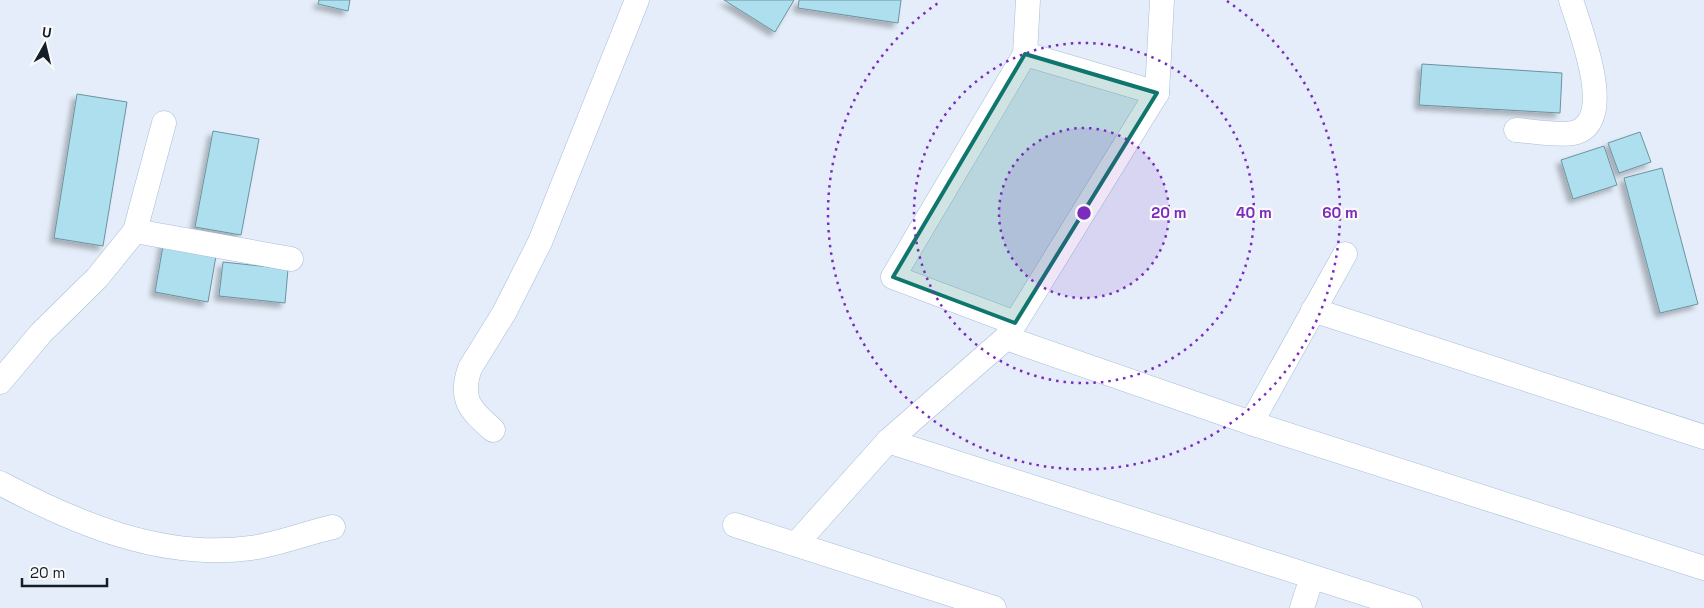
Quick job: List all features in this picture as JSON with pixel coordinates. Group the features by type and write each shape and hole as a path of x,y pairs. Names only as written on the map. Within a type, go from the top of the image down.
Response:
{"street":[{"path":"493,430 472,412 467,399 466,377 504,313 540,242 637,0"},
{"path":"1028,0 1025,54 893,277 1010,330 1251,423 1704,568"},
{"path":"796,544 888,441 1010,330 1157,92 1162,0"},
{"path":"1516,130 1574,133 1584,128 1592,120 1596,96 1571,0"},
{"path":"1025,54 1157,92"},
{"path":"0,382 41,333 96,278 135,231 164,123"},
{"path":"135,231 291,259"},
{"path":"1251,423 1345,254"},
{"path":"1313,310 1704,436"},
{"path":"888,441 1410,608"},
{"path":"0,483 39,504 84,523 145,542 202,550 252,548 333,526"},
{"path":"735,525 994,608"},
{"path":"1302,608 1312,577"}],"highlighted area":[{"path":"1025,54 1157,93 1015,323 893,277"}],"building":[{"path":"319,0 350,0 348,11 318,4"},
{"path":"724,0 794,0 775,32"},
{"path":"799,0 901,0 898,23 798,8"},
{"path":"1422,64 1562,73 1560,113 1419,105"},
{"path":"77,94 127,102 103,246 54,238"},
{"path":"213,131 259,139 241,235 195,227"},
{"path":"1640,132 1651,162 1619,173 1608,143"},
{"path":"1604,146 1617,185 1573,199 1561,160"},
{"path":"1662,168 1698,304 1660,313 1624,178"},
{"path":"164,240 217,250 208,302 155,292"},
{"path":"223,262 288,269 285,303 219,296"}]}
